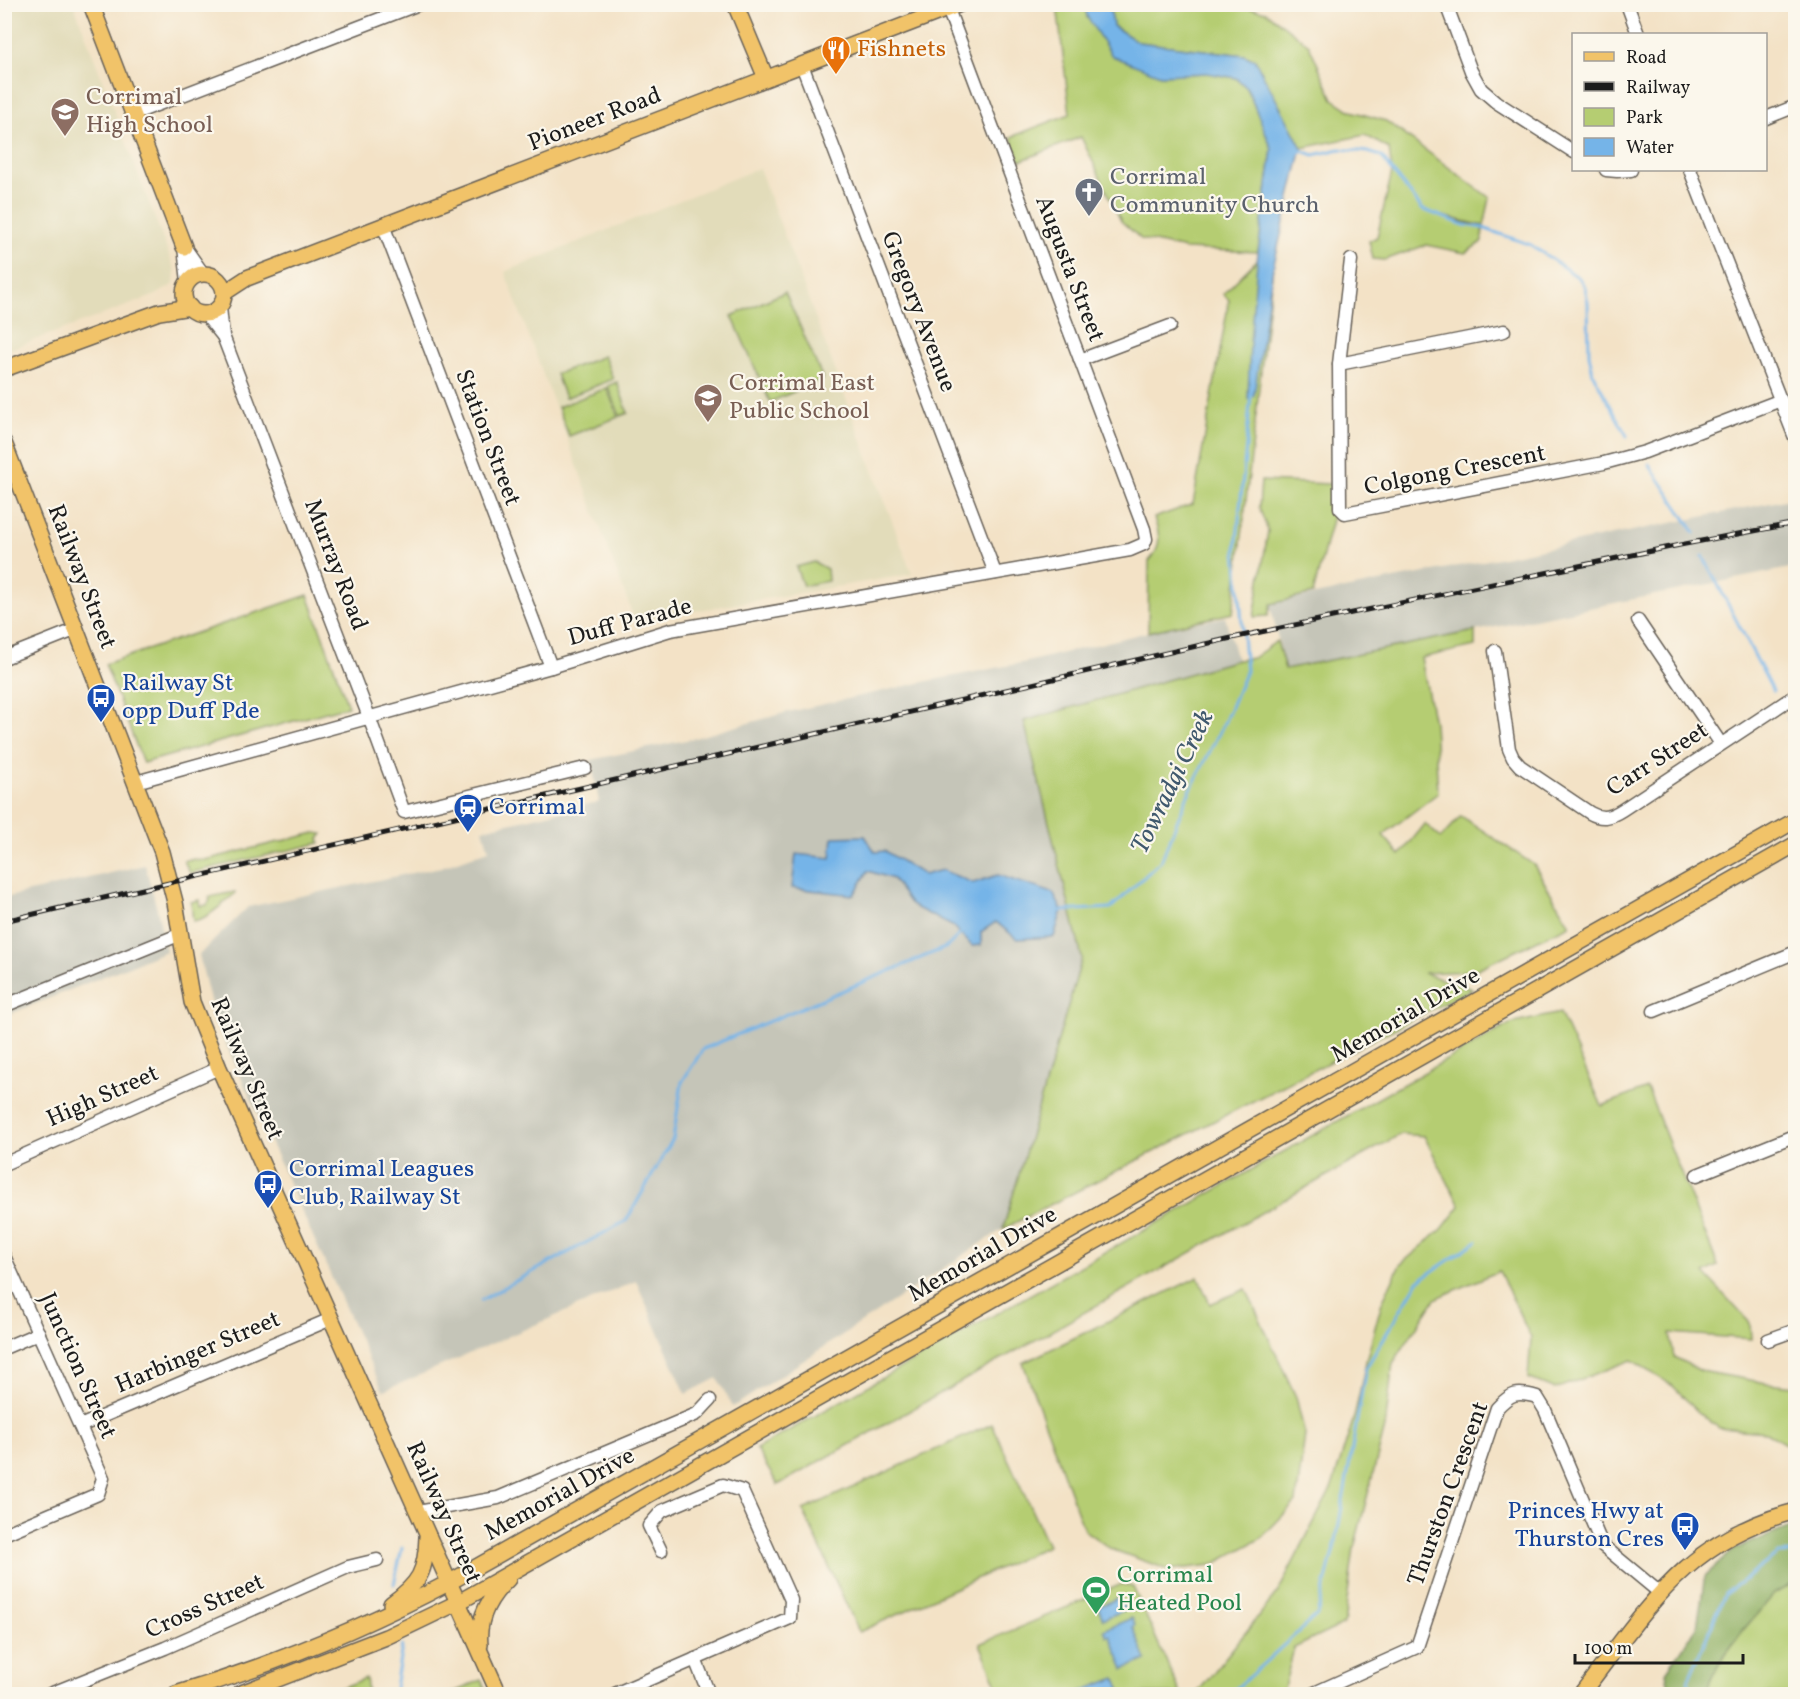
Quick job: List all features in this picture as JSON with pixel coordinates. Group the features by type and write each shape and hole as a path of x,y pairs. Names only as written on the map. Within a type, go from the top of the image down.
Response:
{"main road":[{"path":"91,4 184,247"},
{"path":"735,4 766,78"},
{"name":"Pioneer Road","path":"222,300 247,278 954,7"},
{"path":"159,312 195,277 211,277 222,285 222,300 213,312 205,314 196,312 185,300 187,287"},
{"name":"Pioneer Road","path":"211,277 247,278"},
{"path":"4,369 159,312 190,308"},
{"name":"Railway Street","path":"4,442 166,864 192,1002 219,1068 500,1695"},
{"name":"Memorial Drive","path":"176,1695 255,1668 362,1625 450,1582 1796,820"},
{"name":"Memorial Drive","path":"239,1695 377,1641 459,1602 1796,844"},
{"path":"1581,1695 1660,1593 1689,1563 1711,1547 1755,1524 1796,1511"},
{"path":"362,1625 402,1596 421,1576 425,1564 428,1533"},
{"path":"482,1656 479,1631 484,1613 498,1589 519,1568"}],"street":[{"path":"133,114 419,4"},
{"path":"1446,4 1471,71 1481,89 1496,102 1572,151"},
{"path":"1627,4 1638,33"},
{"name":"Augusta Street","path":"954,7 1080,360 1144,529 1146,539 1144,544"},
{"name":"Gregory Avenue","path":"802,65 995,573"},
{"path":"1767,118 1796,106"},
{"path":"1690,171 1796,440"},
{"name":"Station Street","path":"383,225 551,667"},
{"path":"184,247 211,277"},
{"path":"184,247 187,287"},
{"name":"Colgong Crescent","path":"1351,260 1339,364 1340,508 1345,513 1635,455 1781,400"},
{"name":"Murray Road","path":"222,300 223,336"},
{"name":"Murray Road","path":"205,314 223,336 404,812 585,768"},
{"path":"1080,360 1170,326"},
{"path":"1339,364 1504,331"},
{"name":"Duff Parade","path":"136,782 551,667 670,630 1130,550 1144,544"},
{"path":"1638,621 1721,744"},
{"path":"4,658 77,629"},
{"name":"Carr Street","path":"1495,651 1509,749 1513,758 1520,766 1595,816 1606,817 1616,814 1796,695"},
{"path":"4,1006 181,934"},
{"path":"1654,1011 1796,952"},
{"name":"High Street","path":"4,1164 219,1068"},
{"path":"1697,1175 1796,1135"},
{"name":"Junction Street","path":"4,1256 104,1478 98,1494 4,1534"},
{"name":"Harbinger Street","path":"80,1426 332,1318"},
{"path":"1768,1340 1796,1330"},
{"path":"4,1348 39,1333"},
{"name":"Thurston Crescent","path":"1312,1695 1417,1647 1497,1408 1508,1397 1522,1393 1537,1397 1545,1410 1602,1545 1660,1593"},
{"path":"418,1512 498,1498 698,1414 710,1400"},
{"path":"615,1695 790,1618 791,1600 742,1491 723,1485 662,1511 649,1526 661,1551"},
{"name":"Cross Street","path":"50,1695 165,1648 348,1567 377,1560"},
{"path":"695,1659 710,1695"}],"shaded area":[{"name":"Corrimal High School","path":"5,4 74,5 175,271 174,284 156,295 5,351"},
{"name":"Corrimal East Public School","path":"759,168 912,574 635,621 505,272"},
{"path":"1795,498 1795,567 1285,669 1270,604"},
{"path":"1225,617 1237,660 1024,721 1082,958 1003,1229 733,1407 717,1378 686,1394 636,1281 383,1391 215,1020 199,955 248,907 441,867 489,850 483,829 599,802 591,760 691,739 788,712 1027,662 1148,632"},
{"path":"145,865 166,951 5,1016 4,898"}],"green space":[{"path":"1232,4 1266,12 1309,45 1333,99 1351,111 1386,121 1490,198 1484,226 1443,216 1483,228 1482,242 1465,253 1426,245 1385,260 1373,259 1369,241 1377,237 1392,172 1389,149 1365,135 1302,148 1255,60 1244,55 1138,42 1113,26 1110,5"},
{"path":"1057,5 1085,5 1087,17 1160,75 1207,73 1236,78 1247,88 1272,149 1258,252 1185,249 1141,239 1121,221 1081,137 1020,161 1011,137 1070,114"},
{"path":"1257,260 1273,267 1233,613 1148,632 1149,561 1159,541 1154,518 1193,504 1229,300 1223,294"},
{"path":"785,292 823,379 770,402 732,316"},
{"path":"604,356 613,379 565,398 556,374"},
{"path":"617,382 628,413 620,416 608,386"},
{"path":"607,388 618,417 569,436 558,407"},
{"path":"1261,481 1330,484 1335,487 1334,512 1313,594 1271,604 1268,616 1254,617 1268,531 1259,507"},
{"path":"814,562 827,569 828,581 803,586 796,567"},
{"path":"308,595 348,706 143,763 105,664"},
{"path":"1475,631 1475,646 1421,658 1434,723 1438,793 1383,835 1400,855 1425,824 1441,838 1461,816 1534,865 1570,925 1473,971 1423,973 1472,989 1003,1229 1082,958 1024,721 1237,660 1253,658 1277,641 1285,669"},
{"path":"315,833 323,834 319,839 320,843 190,873 184,861 205,860"},
{"path":"235,892 210,914 193,921 191,902 199,900 200,906 207,905 209,897"},
{"path":"1560,1013 1602,1106 1647,1088 1718,1266 1704,1273 1750,1323 1751,1339 1670,1333 1674,1357 1701,1371 1795,1386 1795,1450 1766,1432 1719,1428 1697,1411 1673,1386 1632,1360 1555,1389 1528,1378 1531,1338 1499,1271 1435,1299 1393,1363 1385,1427 1354,1548 1344,1624 1294,1648 1284,1688 1279,1694 1188,1694 1197,1693 1278,1592 1332,1487 1355,1414 1382,1302 1400,1265 1442,1229 1460,1206 1424,1136 1401,1134 778,1485 756,1449 1510,1024"},
{"path":"1198,1277 1210,1304 1246,1289 1296,1397 1305,1435 1296,1502 1260,1539 1212,1565 1169,1570 1111,1549 1084,1530 1023,1363"},
{"path":"992,1424 1048,1546 859,1632 803,1510"},
{"path":"1795,1527 1795,1582 1774,1594 1744,1629 1719,1663 1705,1694 1670,1694 1666,1672 1697,1627 1705,1576 1735,1549"},
{"path":"1795,1582 1795,1694 1705,1694 1719,1663 1744,1629 1774,1594"},
{"name":"Corrimal Heated Pool","path":"1122,1584 1133,1587 1181,1694 994,1694 1000,1692 980,1644"},
{"path":"366,1678 368,1694 326,1694"},
{"path":"481,1680 488,1694 450,1694"}],"water":[{"path":"1085,5 1110,5 1113,26 1138,42 1244,55 1255,60 1302,148 1273,268 1254,395 1248,399 1250,342 1258,252 1272,149 1247,88 1236,78 1207,73 1160,75 1112,56 1087,17"},
{"path":"865,836 875,852 885,851 924,875 942,870 973,883 998,875 1053,893 1062,910 1054,937 1017,939 996,922 981,932 981,945 972,946 954,927 911,905 893,879 868,871 854,895 792,888 796,854 831,858 833,837"},
{"path":"1120,1597 1125,1610 1103,1619 1098,1607"},
{"path":"1132,1618 1135,1625 1133,1627 1146,1660 1124,1669 1110,1636 1107,1637 1104,1630"},
{"path":"1116,1678 1122,1694 1074,1694"}],"waterway":[{"path":"1300,150 1314,155 1340,149 1381,156 1422,209 1464,225 1483,228 1531,245 1579,278 1585,287 1588,303 1589,354 1593,374 1627,436"},
{"name":"Towradgi Creek","path":"1058,911 1111,908 1161,861 1187,797 1225,721 1246,671 1236,550 1251,394"},
{"path":"1649,464 1695,533"},
{"path":"1703,556 1773,691"},
{"path":"1788,718 1796,729"},
{"name":"Towradgi Creek","path":"481,1300 626,1221 673,1139 682,1082 703,1049 947,947 962,932"},
{"path":"1230,1694 1317,1615 1336,1541 1366,1368 1418,1281 1477,1241"},
{"path":"394,1584 402,1548"},
{"path":"1689,1694 1688,1681 1725,1594 1778,1554 1796,1553"},
{"path":"394,1694 402,1646"}],"railway":[{"path":"4,921 1227,639 1796,523"}],"place":[{"name":"Fishnets","path":"836,76"},
{"name":"Corrimal High School","path":"65,138"},
{"name":"Corrimal Community Church","path":"1089,218"},
{"name":"Corrimal East Public School","path":"708,424"},
{"name":"Railway St opp Duff Pde","path":"101,724"},
{"name":"Corrimal","path":"468,834"},
{"name":"Corrimal Leagues Club, Railway St","path":"268,1210"},
{"name":"Princes Hwy at Thurston Cres","path":"1685,1552"},
{"name":"Corrimal Heated Pool","path":"1096,1616"}]}
